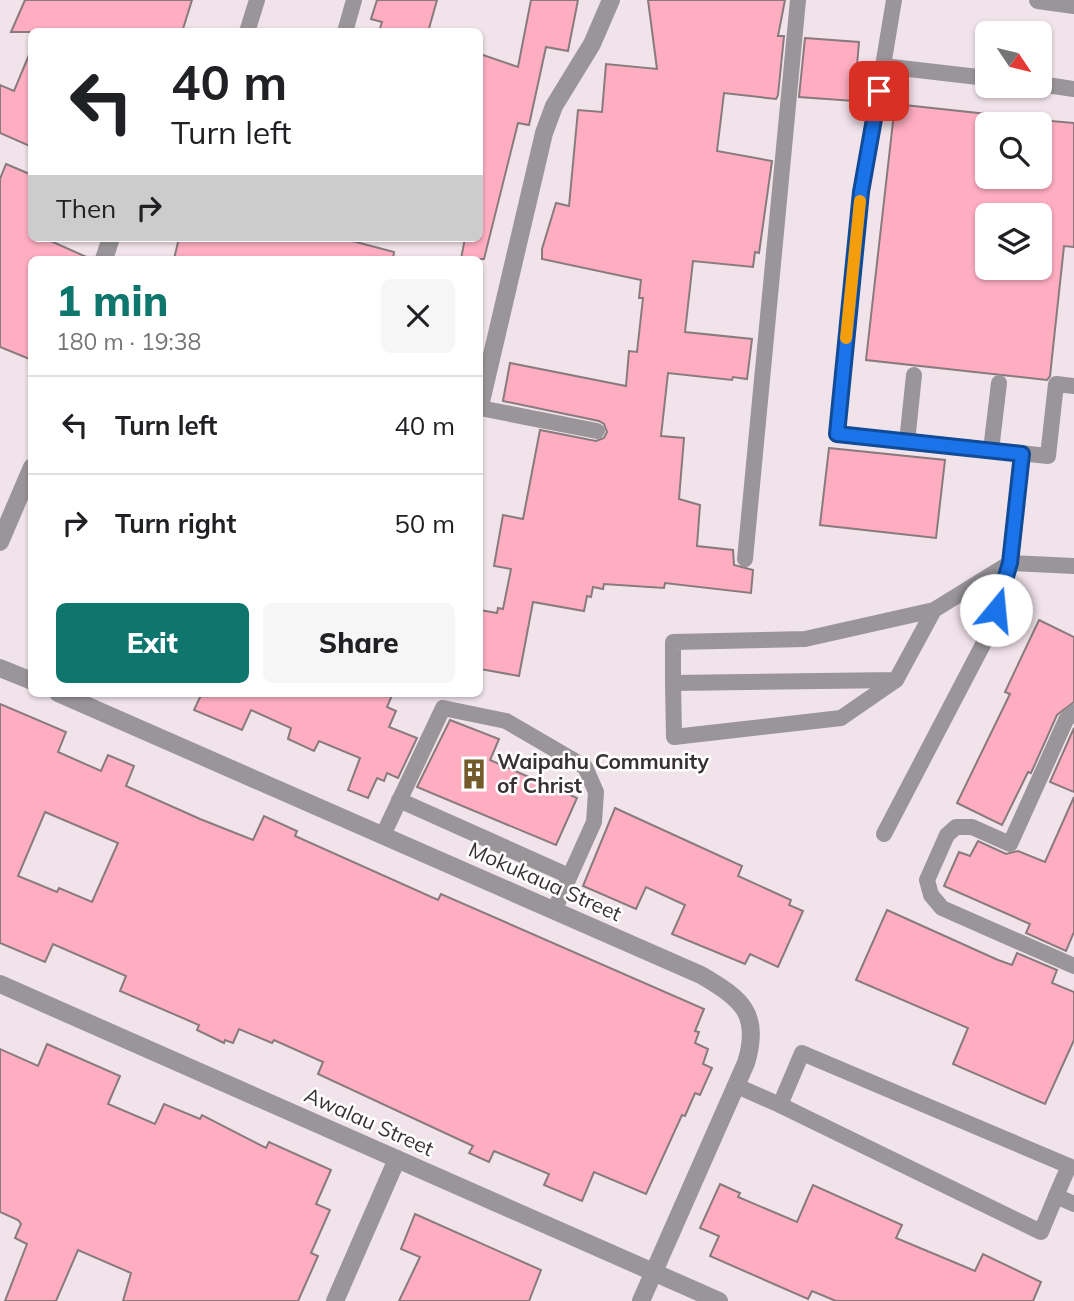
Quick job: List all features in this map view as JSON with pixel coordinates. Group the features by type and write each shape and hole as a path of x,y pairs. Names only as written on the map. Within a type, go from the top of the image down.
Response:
{"street":[{"path":"483,394 544,134 554,106 592,44 611,0"},
{"path":"1038,0 1074,5"},
{"path":"0,542 28,476"},
{"path":"0,668 28,679"},
{"name":"Mokukaua Street","path":"67,697 701,975 727,990 742,1004 751,1022 753,1042 737,1086 641,1301"},
{"name":"Awalau Street","path":"0,984 719,1301"},
{"path":"335,1301 397,1159"}],"lane":[{"path":"248,28 257,0"},
{"path":"346,28 354,0"},
{"path":"745,559 797,0"},
{"path":"894,0 861,192 837,434 1048,456 1056,384 1074,386"},
{"path":"883,66 975,77"},
{"path":"1052,86 1074,89"},
{"path":"907,442 914,375"},
{"path":"991,450 999,383"},
{"path":"483,408 597,432"},
{"path":"884,834 989,633 1010,563 1022,454"},
{"path":"934,610 896,680 841,718 674,737 673,642 805,639 934,610 1010,563 1074,566"},
{"path":"673,684 896,680"},
{"path":"383,835 443,708 506,721 585,767 596,792 594,822 554,911"},
{"path":"1074,712 1066,720 1010,844 972,827 956,827 947,835 927,880 931,895 942,908 1074,966"},
{"path":"399,800 569,876"},
{"path":"737,1086 1041,1231 1069,1166 802,1053 780,1105"},
{"path":"1056,1196 1074,1204"}],"building":[{"path":"25,0 192,0 183,28 28,28 28,32 11,32"},
{"path":"377,0 437,0 429,28 380,28 382,22 371,19"},
{"path":"531,0 578,0 568,51 546,47 529,125 518,123 484,259 483,256 462,256 464,242 483,242 483,55 518,67"},
{"path":"648,0 785,0 778,36 784,36 778,95 776,99 724,93 717,151 772,161 759,253 755,252 753,267 693,261 685,332 752,339 747,379 733,377 732,380 668,373 661,436 684,438 679,499 700,505 697,546 733,550 734,565 753,570 751,593 665,583 664,588 604,584 603,589 593,587 591,597 587,596 584,611 533,602 519,676 483,670 483,611 497,613 498,608 503,609 511,569 494,566 503,515 523,519 540,430 596,441 604,438 607,432 604,424 599,421 503,401 510,363 626,386 629,351 637,352 643,298 639,298 641,280 542,259 542,249 556,203 569,206 578,110 602,112 606,64 657,69"},
{"path":"805,38 859,42 854,101 799,97"},
{"path":"28,57 28,145 0,133 0,85 14,91"},
{"path":"895,104 975,113 975,189 1052,189 1052,121 1074,123 1074,247 1064,246 1050,376 1047,380 866,360"},
{"path":"6,164 28,173 28,242 53,242 84,256 28,256 28,358 0,347 0,179"},
{"path":"178,242 356,242 394,252 393,256 175,256"},
{"path":"829,448 945,460 936,538 820,525"},
{"path":"1039,620 1074,637 1074,702 1057,715 1031,773 1028,772 1002,825 957,803 1010,694 1005,692"},
{"path":"200,697 391,697 387,707 396,711 389,727 417,738 398,778 387,773 384,781 377,778 368,798 348,790 360,758 319,741 314,751 288,739 291,728 251,710 242,730 194,710"},
{"path":"0,704 66,732 58,752 101,771 108,755 134,766 126,786 200,819 253,840 264,816 297,831 295,836 438,900 441,894 704,1009 695,1031 699,1032 695,1043 708,1049 703,1064 712,1068 700,1095 695,1093 685,1116 682,1115 646,1194 594,1172 582,1201 544,1185 549,1174 494,1151 489,1162 469,1153 473,1146 318,1074 323,1062 274,1040 272,1043 239,1029 233,1043 225,1040 224,1043 197,1030 199,1025 120,991 126,976 53,944 45,962 0,943","holes":["45,812 118,843 92,902 59,888 57,892 18,876"]},
{"name":"Waipahu Community of Christ","path":"450,720 499,739 490,760 577,798 556,845 417,787"},
{"path":"1074,728 1074,792 1050,782"},
{"path":"1074,797 1074,932 1066,951 1026,933 1030,924 944,886 959,852 970,856 978,841 1006,854 1018,851 1045,862"},
{"path":"615,808 742,866 738,876 791,900 789,905 803,911 778,967 750,954 745,964 672,934 685,905 646,887 636,909 583,886"},
{"path":"887,910 1012,965 1017,953 1057,970 1052,983 1074,992 1074,1040 1045,1104 953,1064 968,1028 856,980"},
{"path":"47,1044 120,1076 108,1104 155,1124 164,1104 200,1119 202,1115 266,1148 269,1142 331,1170 316,1204 330,1210 311,1253 318,1256 298,1301 123,1301 131,1273 78,1250 56,1301 5,1301 27,1244 15,1238 21,1224 18,1220 0,1212 0,1049 38,1066"},
{"path":"720,1184 740,1193 738,1197 797,1222 813,1185 902,1225 896,1238 975,1271 983,1254 1041,1282 1033,1301 836,1301 812,1291 808,1299 710,1256 719,1236 700,1228"},
{"path":"415,1214 541,1270 529,1301 399,1301 420,1257 401,1249"}],"slow traffic":[{"path":"846,338 860,201"}],"place":[{"name":"Waipahu Community of Christ","path":"474,774"}],"route":[{"path":"879,91 861,192 837,434 1022,454 1010,563 996,610"}]}
